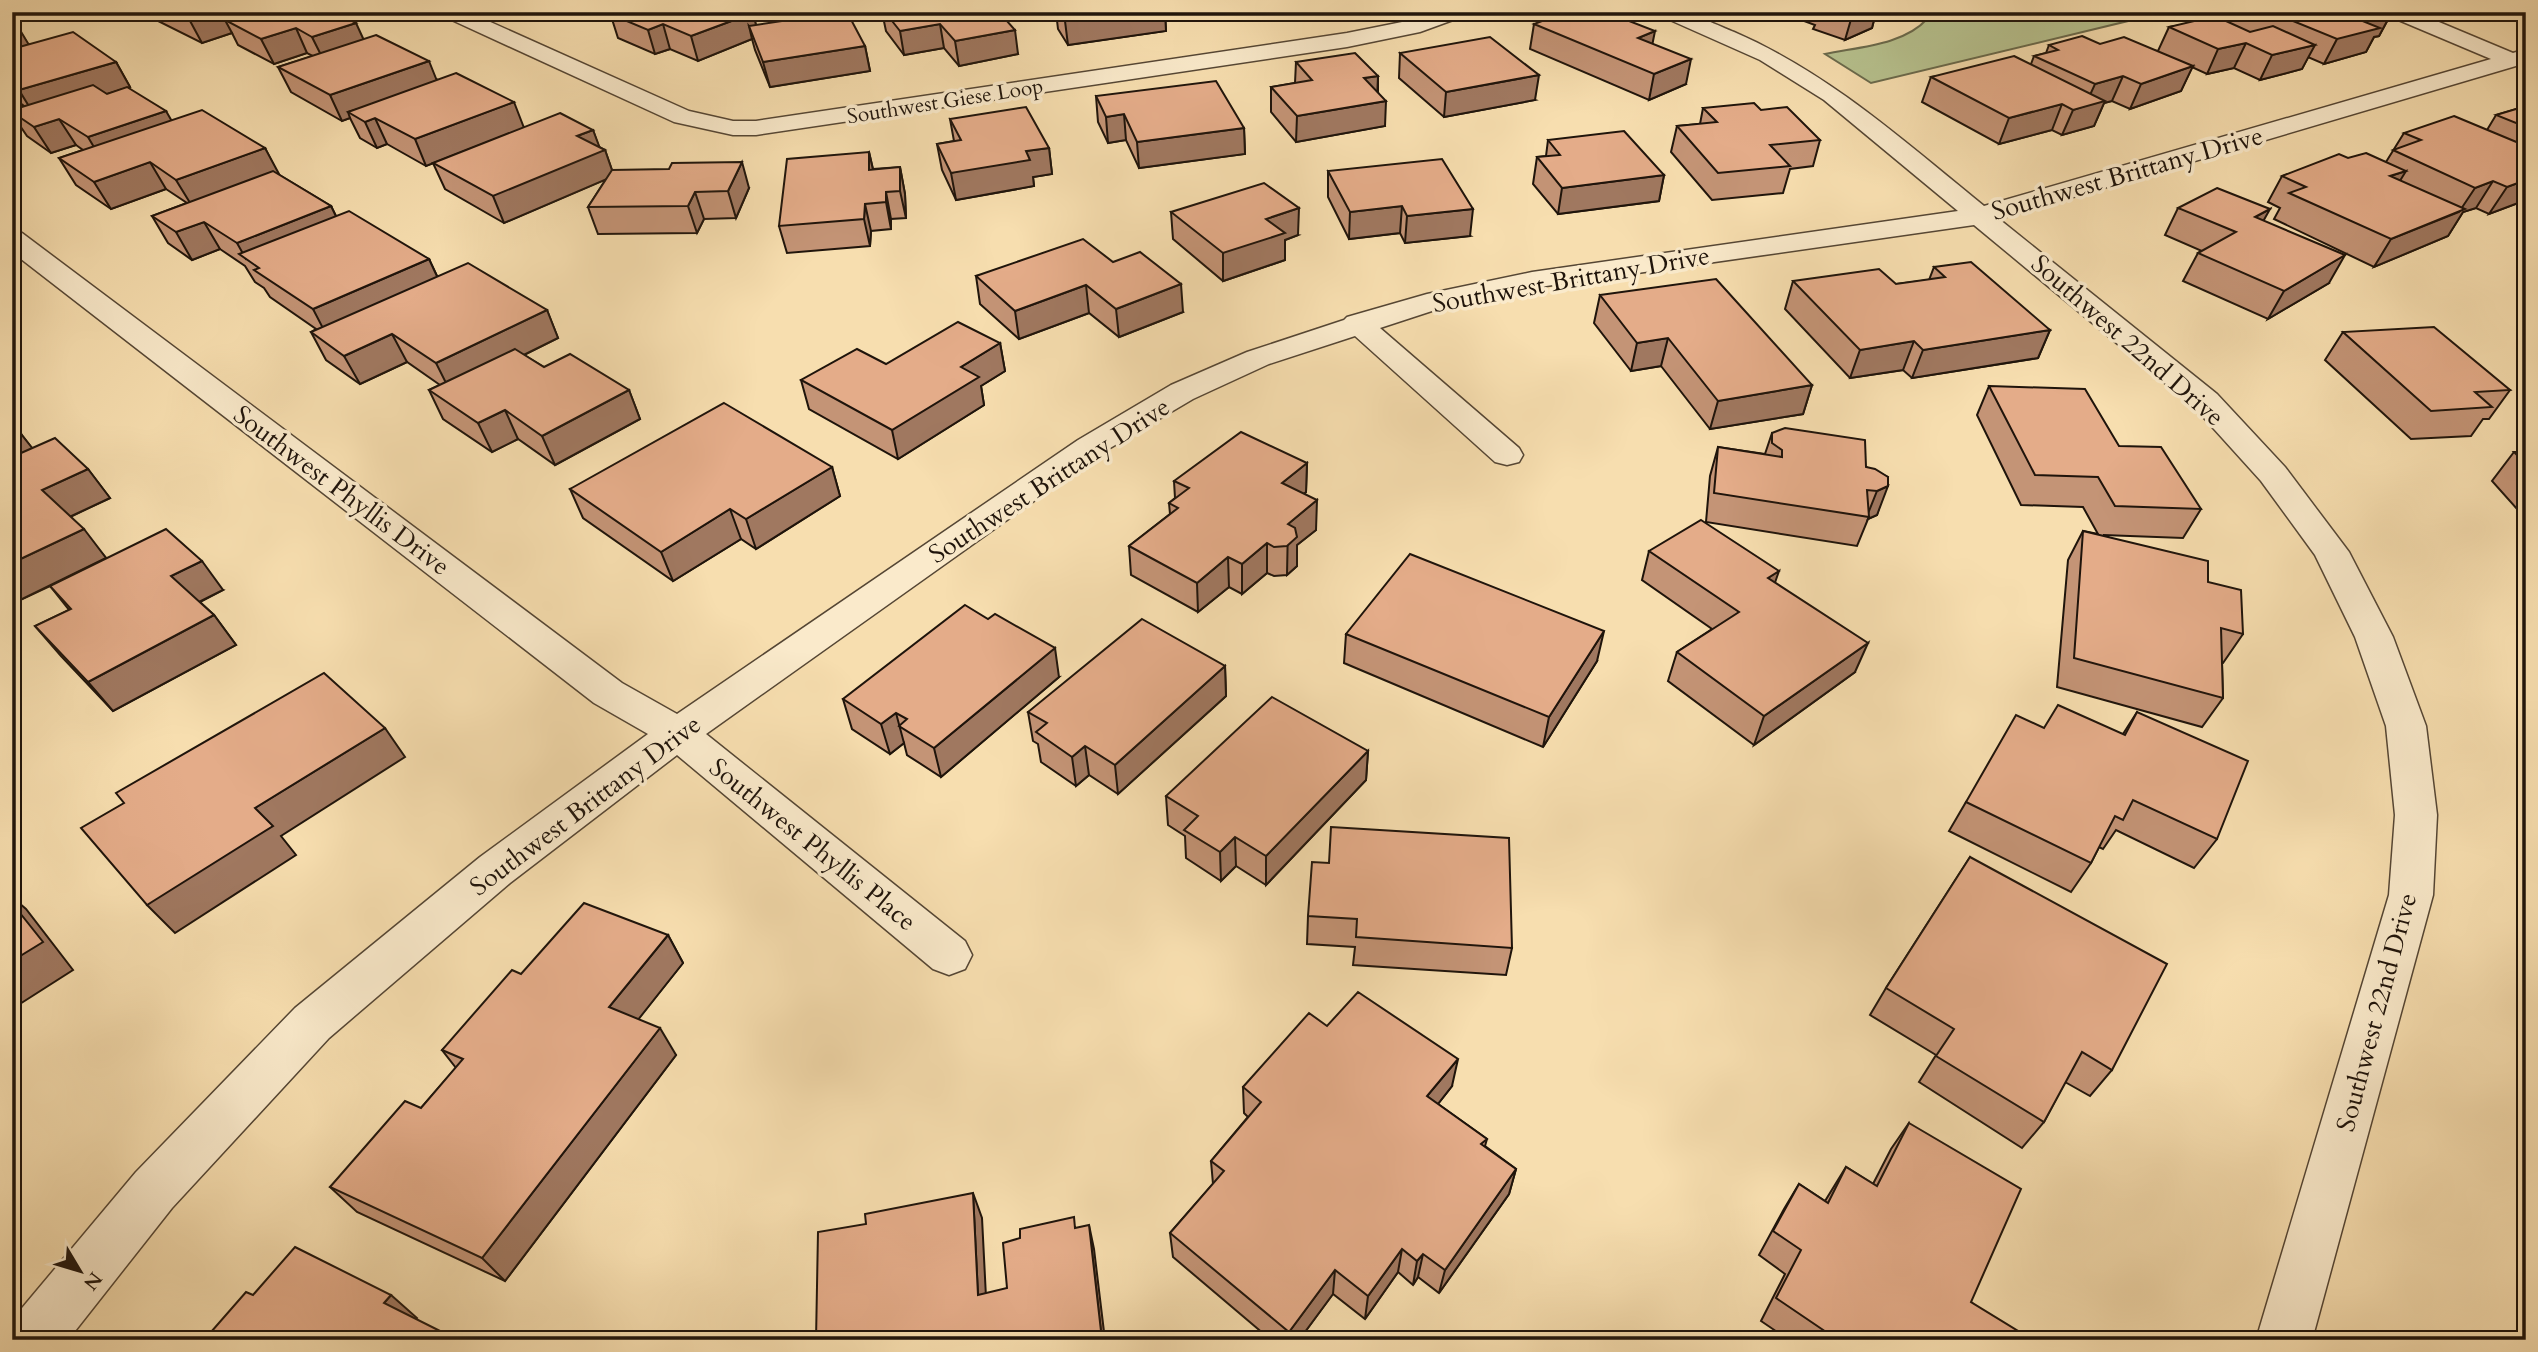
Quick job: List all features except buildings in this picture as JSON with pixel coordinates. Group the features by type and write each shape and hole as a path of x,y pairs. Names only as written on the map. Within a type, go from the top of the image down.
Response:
{"street":[{"name":"Southwest Giese Loop","path":"450,12 682,117 733,128 756,128 1347,40 1412,26 1457,12"},
{"name":"Southwest 22nd Drive","path":"1668,12 1768,55 1832,94 2206,401 2273,474 2331,552 2374,637 2406,726 2416,815 2411,895 2284,1340"},
{"path":"2396,12 2519,58"},
{"name":"Southwest Brittany Drive","path":"32,1340 154,1189 312,1023 495,870 678,733 1088,447 1182,392 1258,358 1357,323 1427,303 1532,280 1980,216 2519,58"},
{"name":"Southwest Phyllis Drive","path":"12,239 608,692 678,733"},
{"path":"1357,323 1507,455"},
{"name":"Southwest Phyllis Place","path":"678,733 948,955"}],"green space":[{"path":"1927,12 2122,12 2128,21 1871,83 1825,54 1893,40 1917,28 1927,19"}]}
